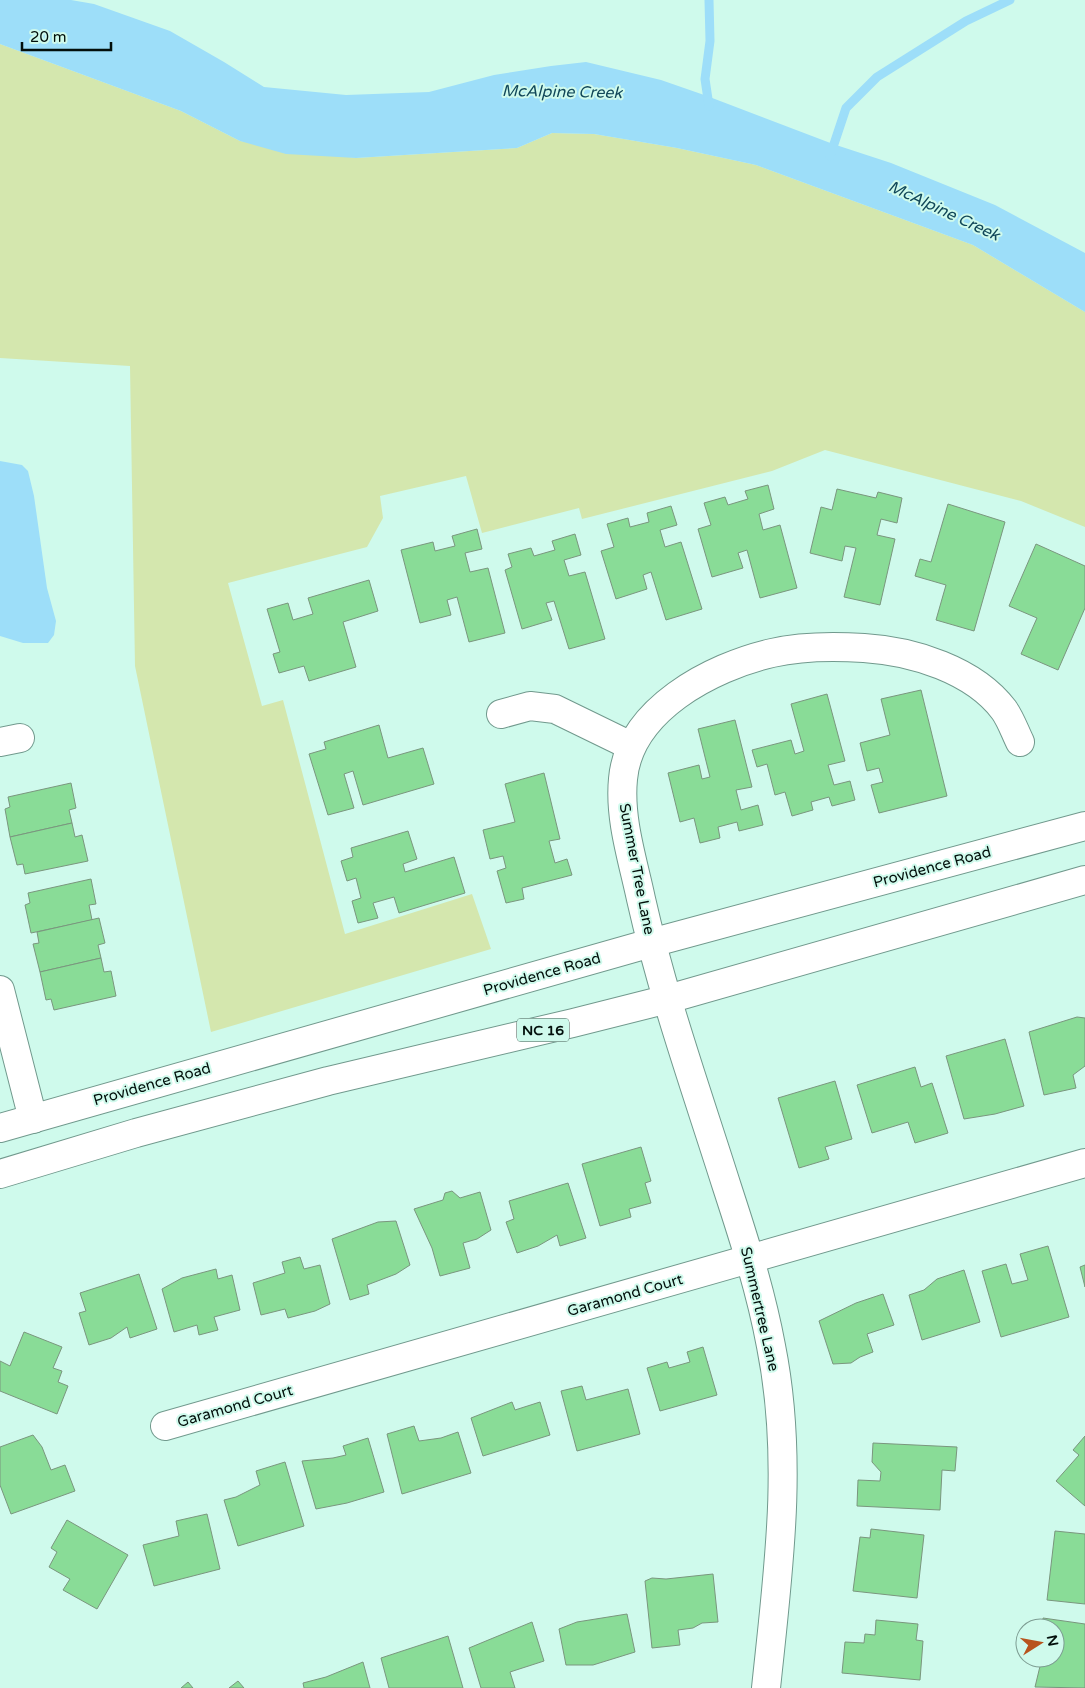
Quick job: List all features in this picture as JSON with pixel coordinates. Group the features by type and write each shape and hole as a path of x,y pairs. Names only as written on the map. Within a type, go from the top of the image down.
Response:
{"street":[{"name":"Summer Tree Lane","path":"651,943 627,833 622,777 631,746 636,737 660,708 689,686 730,666 771,653 822,646 870,648 904,654 953,669 986,690 1005,712 1020,742"},
{"path":"501,714 530,706 555,709 631,746"},
{"name":"Providence Road","path":"0,1128 651,943 1085,826"},
{"name":"NC 16","path":"0,1174 136,1133 318,1084 573,1023 668,998 1085,880"},
{"name":"Summertree Lane","path":"651,943 750,1259 772,1346 782,1422 782,1527 766,1688"},
{"path":"0,990 33,1119"},
{"name":"Garamond Court","path":"165,1426 1085,1164"}],"green space":[{"path":"0,44 181,111 240,141 356,158 517,148 552,133 594,134 677,148 756,165 973,245 1085,312 1085,527 1021,501 825,450 772,471 582,519 579,508 482,533 466,476 380,496 383,518 367,547 228,583 262,706 283,700 345,934 472,894 491,949 211,1032 135,666 130,366 0,358"}],"water":[{"name":"McAlpine Creek","path":"0,0 71,0 94,4 170,31 264,87 346,95 429,92 494,75 586,62 661,80 833,144 891,163 995,205 1085,253 1085,312 973,245 756,165 677,148 594,134 552,133 517,148 356,158 286,154 240,141 181,111 0,44"},
{"path":"0,461 22,465 28,471 34,496 47,588 56,621 54,635 48,643 23,643 0,636"}],"building":[{"path":"768,485 774,509 759,514 763,530 780,525 797,588 760,598 747,550 738,553 743,568 712,577 698,529 711,525 704,503 725,497 728,505 748,499 745,491"},
{"path":"837,489 876,498 878,492 902,498 897,523 881,519 877,535 895,539 880,605 844,597 856,548 845,546 842,561 810,553 821,507 832,510"},
{"path":"948,504 1005,522 974,631 936,620 946,585 915,576 920,559 931,562"},
{"path":"671,506 677,525 660,530 665,547 681,542 702,609 666,620 651,572 643,575 647,589 616,599 601,551 614,547 607,524 628,518 630,527 649,522 647,513"},
{"path":"477,529 482,549 465,553 470,572 488,568 505,633 469,642 457,597 447,600 451,615 420,623 401,550 433,542 435,551 455,546 452,536"},
{"path":"575,534 581,555 564,560 569,576 585,572 605,639 569,649 554,601 546,603 552,620 522,629 505,570 512,567 508,554 531,548 534,556 555,550 552,541"},
{"path":"1036,544 1085,566 1085,608 1058,670 1021,654 1037,618 1009,606"},
{"path":"369,580 378,611 343,622 356,667 309,681 304,666 279,673 273,654 280,652 267,609 288,603 293,620 313,614 308,598"},
{"path":"921,690 947,796 879,813 871,785 883,782 879,768 867,771 860,743 890,735 881,699"},
{"path":"827,694 845,761 828,765 834,785 850,781 855,800 832,806 829,797 811,802 813,810 792,816 785,792 775,795 767,764 757,767 752,750 791,740 795,754 804,751 791,704"},
{"path":"735,720 752,787 736,790 741,810 758,805 763,825 739,831 737,822 718,827 720,838 700,843 694,818 680,822 668,773 699,765 702,779 710,777 698,729"},
{"path":"379,725 388,758 423,748 434,784 363,805 353,771 344,774 354,808 328,815 309,754 326,749 324,742"},
{"path":"544,773 560,839 549,841 555,863 567,859 572,875 522,888 524,899 506,903 497,871 506,868 503,856 490,859 483,830 515,822 505,784"},
{"path":"71,783 76,808 69,810 72,823 10,837 5,809 10,807 8,797"},
{"path":"72,823 75,837 82,835 88,861 25,874 23,864 17,865 10,837"},
{"path":"408,831 417,859 403,864 405,872 454,857 465,893 399,913 394,897 373,903 378,918 358,923 352,901 361,898 356,878 347,881 341,861 353,857 351,848"},
{"path":"91,879 96,904 89,905 92,920 31,933 25,905 30,903 28,893"},
{"path":"99,918 105,943 98,945 101,958 40,972 33,944 39,943 37,932"},
{"path":"101,958 104,972 111,971 116,996 54,1010 51,999 46,1000 40,972"},
{"path":"1077,1017 1085,1018 1085,1066 1073,1075 1076,1088 1044,1095 1029,1032"},
{"path":"1005,1039 1024,1106 995,1114 964,1119 946,1056"},
{"path":"915,1067 921,1087 932,1083 948,1133 915,1143 908,1122 872,1133 857,1085"},
{"path":"835,1081 852,1139 825,1147 829,1159 799,1168 778,1098"},
{"path":"641,1147 651,1181 645,1183 651,1203 629,1209 631,1217 600,1226 582,1164"},
{"path":"568,1183 586,1238 560,1246 557,1235 538,1246 517,1253 506,1222 514,1219 509,1201"},
{"path":"452,1191 460,1198 480,1192 491,1230 477,1239 463,1243 470,1268 440,1276 432,1248 414,1209 443,1200 445,1193"},
{"path":"396,1221 410,1265 396,1274 367,1285 369,1294 350,1300 332,1239 378,1222"},
{"path":"1048,1246 1069,1317 1001,1337 982,1271 1006,1264 1012,1284 1028,1280 1020,1254"},
{"path":"300,1257 304,1269 320,1265 330,1304 315,1311 288,1318 285,1309 261,1315 253,1283 285,1273 282,1262"},
{"path":"1085,1265 1085,1287 1080,1267"},
{"path":"216,1269 218,1279 232,1275 240,1310 214,1317 218,1330 199,1335 197,1325 174,1332 162,1289 182,1278"},
{"path":"964,1270 980,1322 922,1340 909,1295 924,1290 937,1279"},
{"path":"139,1274 157,1329 130,1338 127,1327 111,1338 89,1345 79,1313 86,1311 80,1293"},
{"path":"883,1294 894,1325 867,1334 873,1352 851,1363 833,1364 819,1321 856,1303"},
{"path":"24,1332 62,1347 53,1368 62,1371 58,1382 68,1386 57,1414 0,1391 0,1361 10,1366"},
{"path":"703,1347 717,1395 660,1411 647,1368 667,1362 669,1368 690,1362 687,1352"},
{"path":"582,1386 586,1400 628,1389 640,1434 577,1451 561,1391"},
{"path":"512,1402 515,1410 540,1402 550,1435 483,1456 471,1418"},
{"path":"414,1426 419,1441 441,1438 458,1432 471,1473 402,1494 387,1434"},
{"path":"33,1435 42,1447 51,1470 65,1465 75,1491 11,1514 0,1485 0,1447"},
{"path":"1085,1436 1085,1506 1056,1481 1079,1455 1073,1450"},
{"path":"368,1438 384,1492 347,1503 316,1509 302,1461 346,1455 343,1446"},
{"path":"873,1443 957,1447 955,1471 942,1470 940,1510 857,1506 858,1480 880,1481 881,1472 872,1462"},
{"path":"285,1462 304,1526 238,1546 224,1500 236,1497 260,1485 256,1471"},
{"path":"207,1514 220,1569 154,1586 143,1545 179,1536 176,1521"},
{"path":"67,1520 128,1555 97,1609 63,1590 70,1579 49,1567 57,1552 51,1548"},
{"path":"871,1529 924,1535 917,1598 853,1591 860,1537 870,1538"},
{"path":"1055,1531 1085,1534 1085,1604 1047,1600"},
{"path":"713,1574 718,1622 702,1623 693,1628 678,1630 680,1645 652,1648 645,1581 652,1578 666,1579"},
{"path":"627,1614 635,1652 593,1665 566,1665 559,1629 577,1622"},
{"path":"876,1620 918,1624 916,1640 923,1641 920,1680 842,1673 845,1642 864,1643 865,1634 875,1635"},
{"path":"1065,1621 1085,1624 1085,1688 1035,1687 1040,1668 1065,1668"},
{"path":"532,1622 544,1661 510,1672 515,1688 481,1688 469,1648"},
{"path":"448,1636 463,1688 389,1688 381,1658"},
{"path":"363,1662 370,1688 304,1688 303,1683 326,1677"},
{"path":"238,1681 244,1688 229,1688"},
{"path":"188,1682 193,1688 181,1688"}],"waterway":[{"path":"709,0 710,41 705,79 709,106"},
{"path":"830,156 846,108 877,77 966,21 1010,0"}]}
